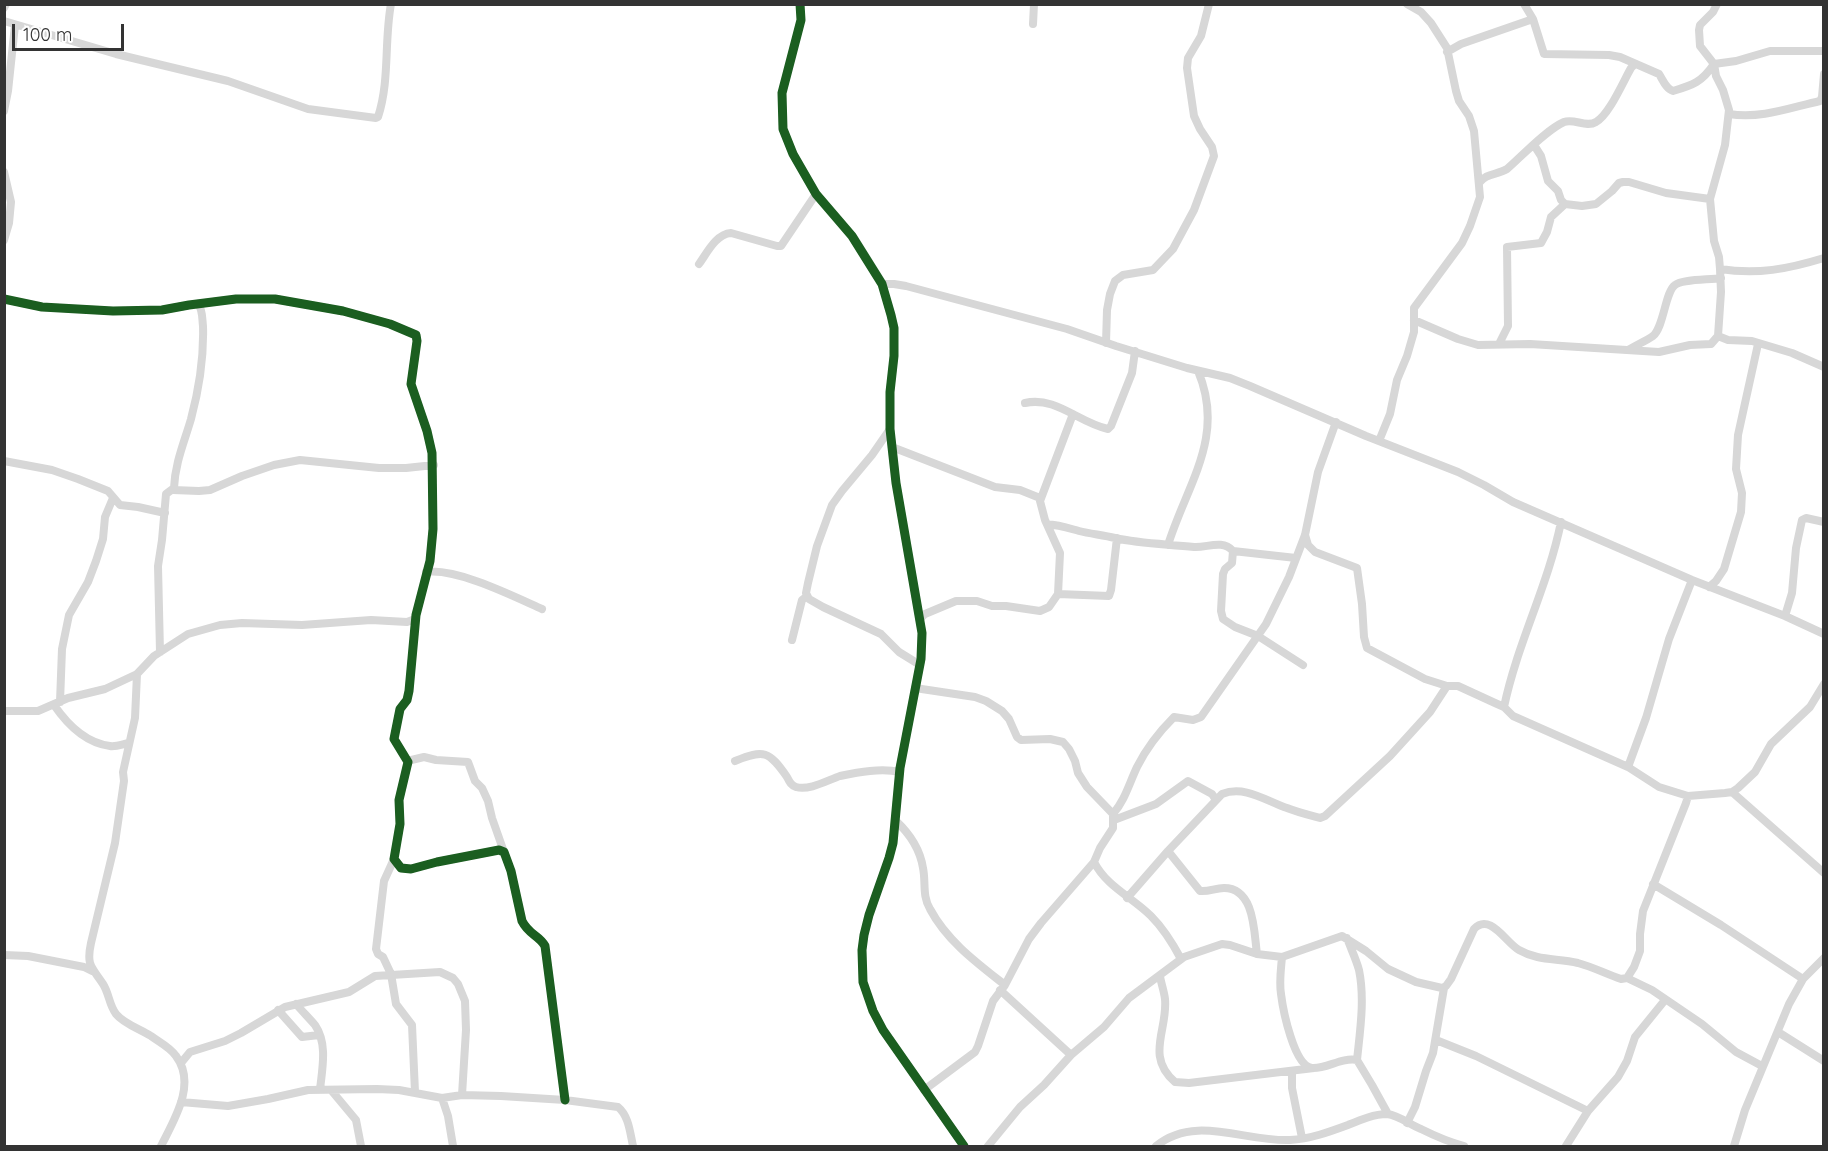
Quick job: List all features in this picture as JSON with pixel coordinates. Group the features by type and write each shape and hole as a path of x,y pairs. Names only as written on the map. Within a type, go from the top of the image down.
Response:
{"street":[{"path":"4,21 116,54 228,81 308,109 376,118 381,107 391,4"},
{"path":"800,4 801,20 782,93 783,129 793,154 816,194 855,241 882,284 891,315 894,356 890,392 890,429 900,505 921,619 920,665 900,772 896,821 891,851 864,935 862,975 876,1019 964,1146"},
{"path":"1033,24 1034,4"},
{"path":"1106,343 1107,310 1115,281 1123,275 1153,270 1173,249 1194,210 1214,156 1212,147 1194,116 1187,68 1188,58 1201,36 1209,4"},
{"path":"1379,441 1390,414 1397,380 1414,332 1415,305 1456,254 1480,200 1474,131 1469,116 1459,101 1448,48 1421,12 1407,4"},
{"path":"1524,4 1533,19 1544,54 1620,57 1659,74 1670,91 1692,85 1706,76 1714,64 1736,61 1770,51 1824,51"},
{"path":"1414,320 1471,344 1483,345 1652,352 1690,345 1711,344 1718,336 1721,278 1714,241 1710,199 1725,145 1729,114 1714,64 1700,46 1699,30 1700,25 1713,12 1717,4"},
{"path":"1447,52 1461,44 1533,19"},
{"path":"4,111 15,25"},
{"path":"1479,183 1484,177 1507,169 1564,122 1592,124 1596,122 1607,109 1630,68 1635,64"},
{"path":"1729,114 1764,115 1820,101 1824,74"},
{"path":"1534,145 1541,156 1548,181 1558,191 1565,204 1582,206 1596,204 1618,183 1623,182 1666,193 1710,199"},
{"path":"4,172 11,202 9,224 4,240"},
{"path":"699,264 724,234 731,233 781,246 816,194"},
{"path":"1499,344 1508,326 1507,247 1541,243 1551,217 1565,204"},
{"path":"1720,269 1767,272 1824,258"},
{"path":"1628,350 1654,334 1675,284 1721,278"},
{"path":"882,284 906,286 1067,329 1106,343 1240,382 1458,472 1513,502 1692,580 1785,616 1824,634"},
{"path":"4,299 42,307 113,311 162,310 260,298 298,302 362,316 399,327 417,337 411,384 427,431 434,465 433,529 430,561 415,619 409,691 400,709 394,734 395,741 407,761 399,800 399,833 394,859 384,881 376,943 377,951 383,956 391,974 396,1004 412,1025 415,1092"},
{"path":"173,490 178,459 201,377 203,328 201,309 198,304"},
{"path":"1718,336 1728,340 1752,341 1785,351 1824,367"},
{"path":"1709,586 1724,569 1741,512 1743,498 1736,469 1738,435 1758,344"},
{"path":"1025,403 1044,401 1098,426 1110,428 1132,373 1135,351"},
{"path":"1168,545 1197,471 1209,426 1205,386 1198,371"},
{"path":"921,619 925,614 956,601 977,601 989,606 1040,611 1049,607 1058,594 1061,558 1040,504 1040,498 1073,414"},
{"path":"924,1090 975,1052 993,1001 1029,939 1054,906 1094,862 1113,828 1114,817 1125,798 1140,762 1162,730 1174,717 1193,720 1201,717 1275,608 1305,536 1318,472 1336,422"},
{"path":"807,596 807,583 811,568 832,505 890,429"},
{"path":"892,447 995,487 1020,490 1040,498"},
{"path":"160,652 158,566 166,493 173,490 210,490 274,465 300,460 379,468 434,465"},
{"path":"4,461 52,470 78,479 108,491 120,505 165,513"},
{"path":"113,498 105,517 103,539 96,561 88,582 69,615 62,649 57,704 71,726 92,740 110,746 129,743"},
{"path":"1785,616 1792,593 1796,548 1802,520 1806,518 1824,522"},
{"path":"1504,707 1510,680 1551,562 1561,522"},
{"path":"1047,524 1062,525 1082,532 1168,545 1204,548 1214,544 1229,546 1233,551 1232,563 1223,574 1221,611 1223,619 1257,636 1303,665"},
{"path":"1305,536 1308,545 1315,552 1357,568 1367,648 1425,679 1447,686 1458,686 1504,707 1513,716 1628,767 1659,787 1688,795 1732,792 1755,772 1771,744 1810,707 1824,684"},
{"path":"1058,594 1105,597 1110,595 1117,538"},
{"path":"1233,551 1296,558"},
{"path":"426,572 443,572 499,589 542,609"},
{"path":"1628,767 1646,718 1669,639 1692,580"},
{"path":"792,640 802,600 807,596"},
{"path":"807,596 823,607 881,634 899,652 920,665"},
{"path":"4,711 38,711 105,689 137,674 160,652 188,634 210,627 230,623 302,625 371,620 407,622 415,619"},
{"path":"137,674 135,718 123,772 124,781 114,843 88,961 92,971 105,986 117,1015 167,1047 181,1063 184,1079 181,1102 161,1146"},
{"path":"1127,898 1222,794 1244,792 1288,809 1323,818 1390,756 1430,712 1447,686"},
{"path":"915,688 975,697 986,701 1002,711 1009,719 1017,737 1022,740 1050,739 1063,742 1076,761 1078,773 1086,787 1114,817"},
{"path":"735,761 756,754 767,754 784,773 791,785 798,788 851,774 900,772"},
{"path":"407,761 424,757 468,762 475,781 489,801 492,818 511,871 522,921 530,934 538,938 545,946 565,1100"},
{"path":"1114,817 1156,804 1188,782 1212,794 1216,800"},
{"path":"1732,792 1824,873"},
{"path":"1627,978 1640,951 1641,919 1688,795"},
{"path":"896,821 908,831 916,844 924,868 924,885 929,908 955,943 1071,1055"},
{"path":"394,859 401,868 411,869 499,850 504,852"},
{"path":"1168,851 1200,891 1226,888 1244,897 1251,912 1257,954"},
{"path":"1094,862 1104,877 1152,917 1180,959"},
{"path":"1653,884 1721,924 1803,979"},
{"path":"1407,1123 1415,1107 1436,1040 1444,988 1451,979 1474,929 1482,924 1496,929 1514,948 1528,956 1572,962 1622,979 1627,978 1652,990 1702,1024 1736,1052 1762,1066"},
{"path":"988,1146 1020,1107 1071,1055 1104,1027 1134,994 1188,954 1222,944 1257,954 1282,957 1340,936 1347,938 1393,972 1430,987 1444,988"},
{"path":"1347,938 1361,982 1357,1060 1388,1114"},
{"path":"4,955 28,956 84,967 92,971"},
{"path":"1282,957 1281,994 1285,1017 1301,1061 1306,1067 1314,1068"},
{"path":"1734,1146 1762,1066 1789,1004 1803,979 1824,958"},
{"path":"181,1063 190,1052 240,1034 278,1010 338,996 354,990 371,977 440,972 453,978 465,1001 466,1030 462,1095"},
{"path":"1160,976 1165,998 1159,1056 1166,1072 1175,1082 1190,1083 1292,1071 1357,1060"},
{"path":"1566,1146 1588,1111 1618,1077 1627,1061 1635,1037 1665,1000"},
{"path":"296,1004 315,1026 319,1035 323,1054 320,1090"},
{"path":"278,1010 302,1036 319,1035"},
{"path":"1778,1032 1824,1061"},
{"path":"1436,1040 1485,1060 1588,1111"},
{"path":"1292,1071 1298,1142"},
{"path":"181,1102 228,1106 308,1090 399,1090 442,1098 462,1095 565,1100 618,1107 627,1118 633,1146"},
{"path":"331,1090 356,1120 361,1146"},
{"path":"442,1098 448,1116 453,1146"},
{"path":"1156,1146 1179,1133 1196,1130 1298,1142 1364,1118 1388,1114 1459,1146"}],"cycle path":[{"path":"800,4 801,20 782,93 783,129 793,154 816,194 852,236 882,284 891,315 894,328 894,356 890,392 890,429 896,483 922,633 921,659 900,768 893,843 864,935 863,982 873,1011 883,1030 964,1146"},
{"path":"4,299 42,307 113,311 162,310 236,299 275,299 343,311 390,324 416,335 411,384 432,453 433,529 430,561 416,615 409,691 407,700 400,709 394,739 408,762 399,800 400,824 394,859 401,868 411,869 499,850 504,852 511,871 522,921 545,946 565,1100"}]}
